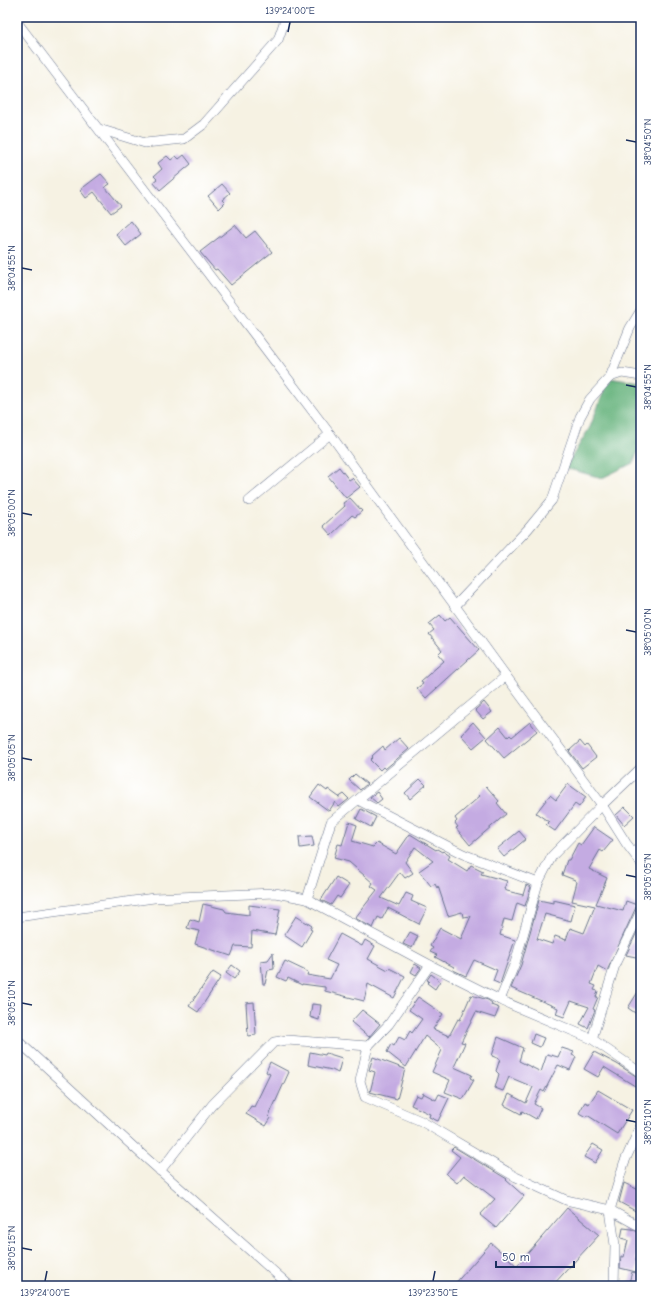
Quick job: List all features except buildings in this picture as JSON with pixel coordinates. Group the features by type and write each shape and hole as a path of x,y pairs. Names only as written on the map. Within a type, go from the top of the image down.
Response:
{"street":[{"path":"99,129 145,142 184,139 204,124 278,40 286,17"},
{"path":"17,22 330,434 602,805 626,843 641,863"},
{"path":"456,605 528,529 552,500 580,417 590,399 610,377 630,328 641,310"},
{"path":"610,377 622,373 641,376"},
{"path":"249,501 330,434"},
{"path":"307,899 331,822 506,676"},
{"path":"500,1000 515,963 538,883 552,856 641,768"},
{"path":"358,800 463,854 538,883"},
{"path":"17,917 154,898 275,893 307,899 430,965 500,1000 592,1039 641,1073"},
{"path":"592,1039 616,962 641,911"},
{"path":"430,965 389,1024 368,1046 360,1081 365,1097 421,1121 516,1177 566,1200 610,1210 641,1228"},
{"path":"17,1040 160,1171 290,1286"},
{"path":"160,1171 212,1105 274,1042 287,1040 368,1046"},
{"path":"614,1286 615,1245 610,1210 624,1163 641,1126"}],"green space":[{"path":"609,378 640,383 641,444 633,463 602,478 565,468 590,427"}]}
